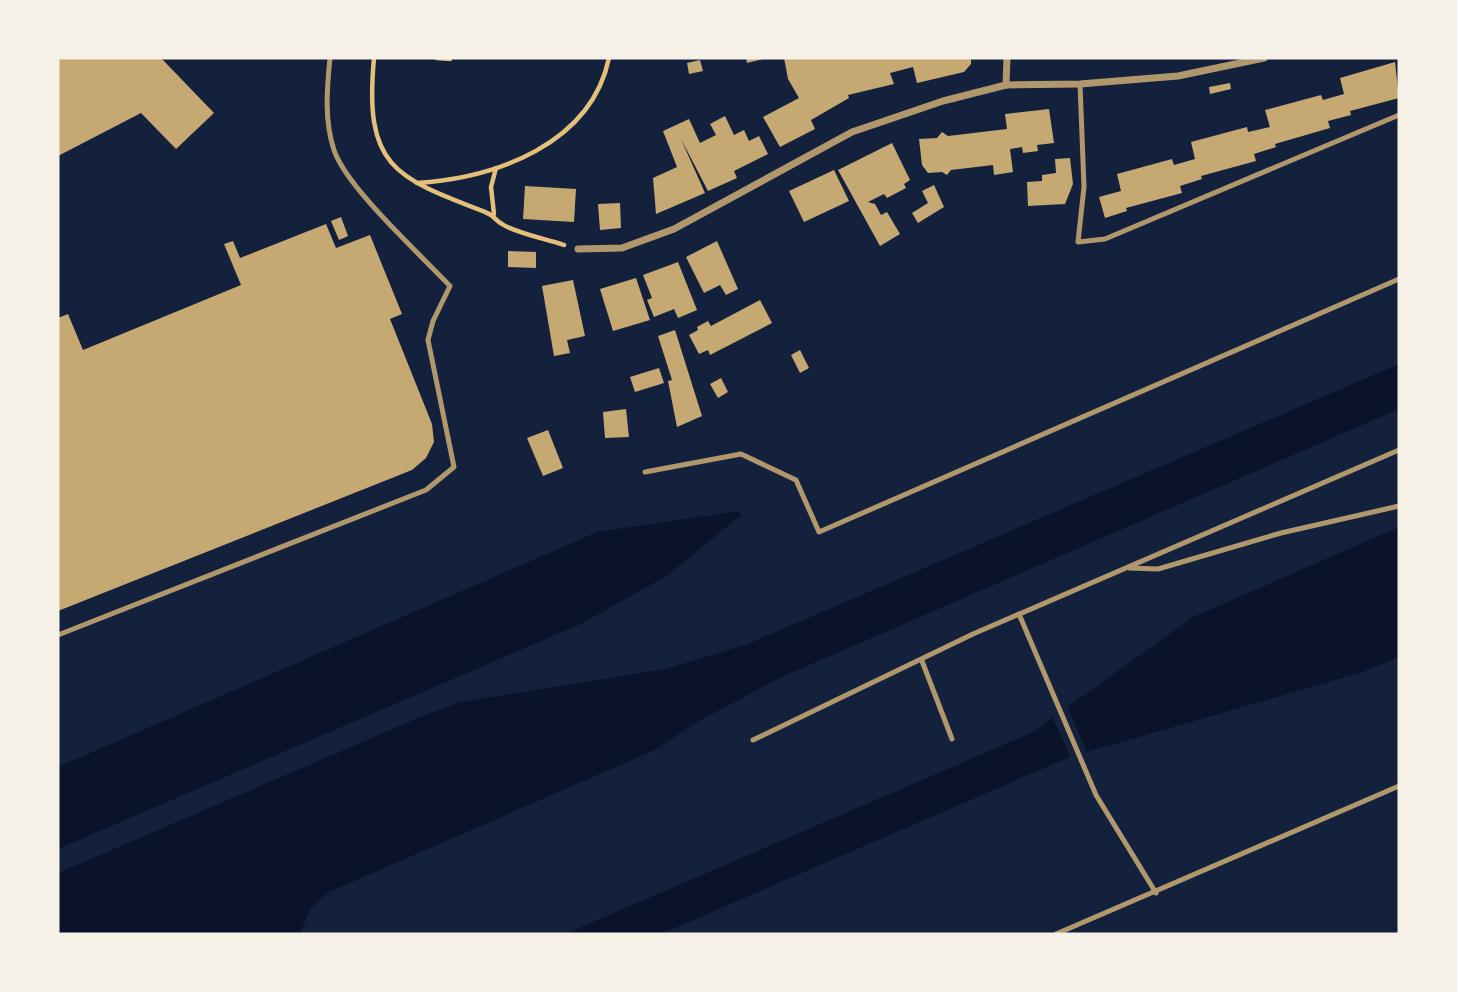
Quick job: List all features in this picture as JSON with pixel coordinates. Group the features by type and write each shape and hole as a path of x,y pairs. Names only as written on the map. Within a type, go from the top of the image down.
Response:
{"street":[{"path":"1006,85 1007,58"},
{"path":"578,249 622,248 674,229 852,132 943,101 1006,85 1080,84 1178,76 1265,58"}],"lane":[{"path":"58,635 426,490 454,467 428,340 433,321 450,286 351,180 335,152 328,124 330,58"},
{"path":"1080,84 1084,187 1078,242 1105,240 1399,115"},
{"path":"645,472 741,454 796,480 819,531 1399,279"},
{"path":"753,740 1019,614 1399,450"},
{"path":"1126,568 1158,569 1281,533 1399,506"},
{"path":"1019,614 1096,795 1156,893"},
{"path":"922,661 952,739"},
{"path":"1056,934 1399,786"}],"path":[{"path":"374,58 372,99 375,126 384,155 399,172 416,183 495,215"},
{"path":"437,58 450,59"},
{"path":"416,183 453,180 496,168 540,150 573,125 595,98 609,58"},
{"path":"496,168 491,187 495,215 502,224 578,249"}],"water":[{"path":"1399,364 1399,409 784,676 697,722 655,750 329,892 310,909 300,934 58,934 58,873 425,715 460,702 666,669 745,645"},
{"path":"738,511 741,515 668,575 583,623 58,849 58,767 597,532"},
{"path":"1399,527 1399,657 1360,673 1070,757 661,934 565,934 1031,733 1193,617"}],"pier":[{"path":"1067,705 1088,755 1072,760 1052,716"}],"building":[{"path":"58,58 161,58 214,113 176,149 141,113 58,156"},
{"path":"746,58 763,58 763,59 747,63"},
{"path":"784,58 971,58 971,64 964,72 917,83 913,67 890,73 894,84 848,95 849,98 811,120 815,129 780,147 763,117 799,98 788,79"},
{"path":"700,60 703,71 689,74 687,63"},
{"path":"1395,62 1399,98 1350,111 1351,115 1328,121 1330,128 1275,144 1276,147 1254,154 1256,161 1201,176 1202,179 1180,186 1182,193 1126,208 1127,211 1105,218 1099,197 1121,191 1117,174 1172,159 1174,165 1195,159 1191,142 1247,127 1248,132 1270,127 1265,110 1321,95 1323,100 1344,94 1340,78"},
{"path":"1230,83 1231,89 1210,94 1209,87"},
{"path":"1049,109 1054,143 1037,145 1038,151 1023,153 1022,147 1010,149 1013,172 994,175 993,165 951,170 947,175 942,172 928,173 922,165 919,139 937,138 942,132 948,136 1007,129 1005,114"},
{"path":"725,116 734,135 744,130 749,141 759,136 768,154 734,171 737,178 708,191 681,139 705,193 656,214 653,178 677,167 663,131 689,119 700,143 716,135 710,124"},
{"path":"892,143 910,180 904,184 906,188 887,198 884,194 868,202 875,204 881,215 887,212 900,234 880,246 838,170"},
{"path":"1070,158 1073,184 1065,204 1028,206 1027,182 1042,181 1042,175 1056,173 1055,159"},
{"path":"834,170 849,201 804,222 789,191"},
{"path":"934,185 944,207 918,223 912,213 928,203 922,191"},
{"path":"525,186 576,189 574,222 523,219"},
{"path":"620,203 621,228 600,230 598,204"},
{"path":"341,217 348,236 339,240 331,221"},
{"path":"326,224 336,248 370,235 402,314 390,319 432,424 434,442 426,458 412,470 58,611 58,318 68,314 83,350 241,285 224,244 233,241 240,258"},
{"path":"717,241 738,289 726,295 720,285 704,293 686,257"},
{"path":"508,251 536,252 536,268 508,267"},
{"path":"678,262 697,310 678,318 674,309 654,317 647,300 652,298 643,275"},
{"path":"636,278 650,320 613,331 600,289"},
{"path":"573,280 585,336 567,340 570,353 554,356 542,286"},
{"path":"760,300 772,323 710,355 708,350 699,354 689,335 698,330 697,327 708,321 711,326"},
{"path":"675,330 702,416 677,427 668,381 672,380 658,336"},
{"path":"800,350 809,368 800,373 791,355"},
{"path":"659,368 664,383 635,392 630,377"},
{"path":"721,378 728,392 718,398 710,384"},
{"path":"626,409 629,437 605,438 603,412"},
{"path":"548,430 563,468 543,476 527,438"}]}
